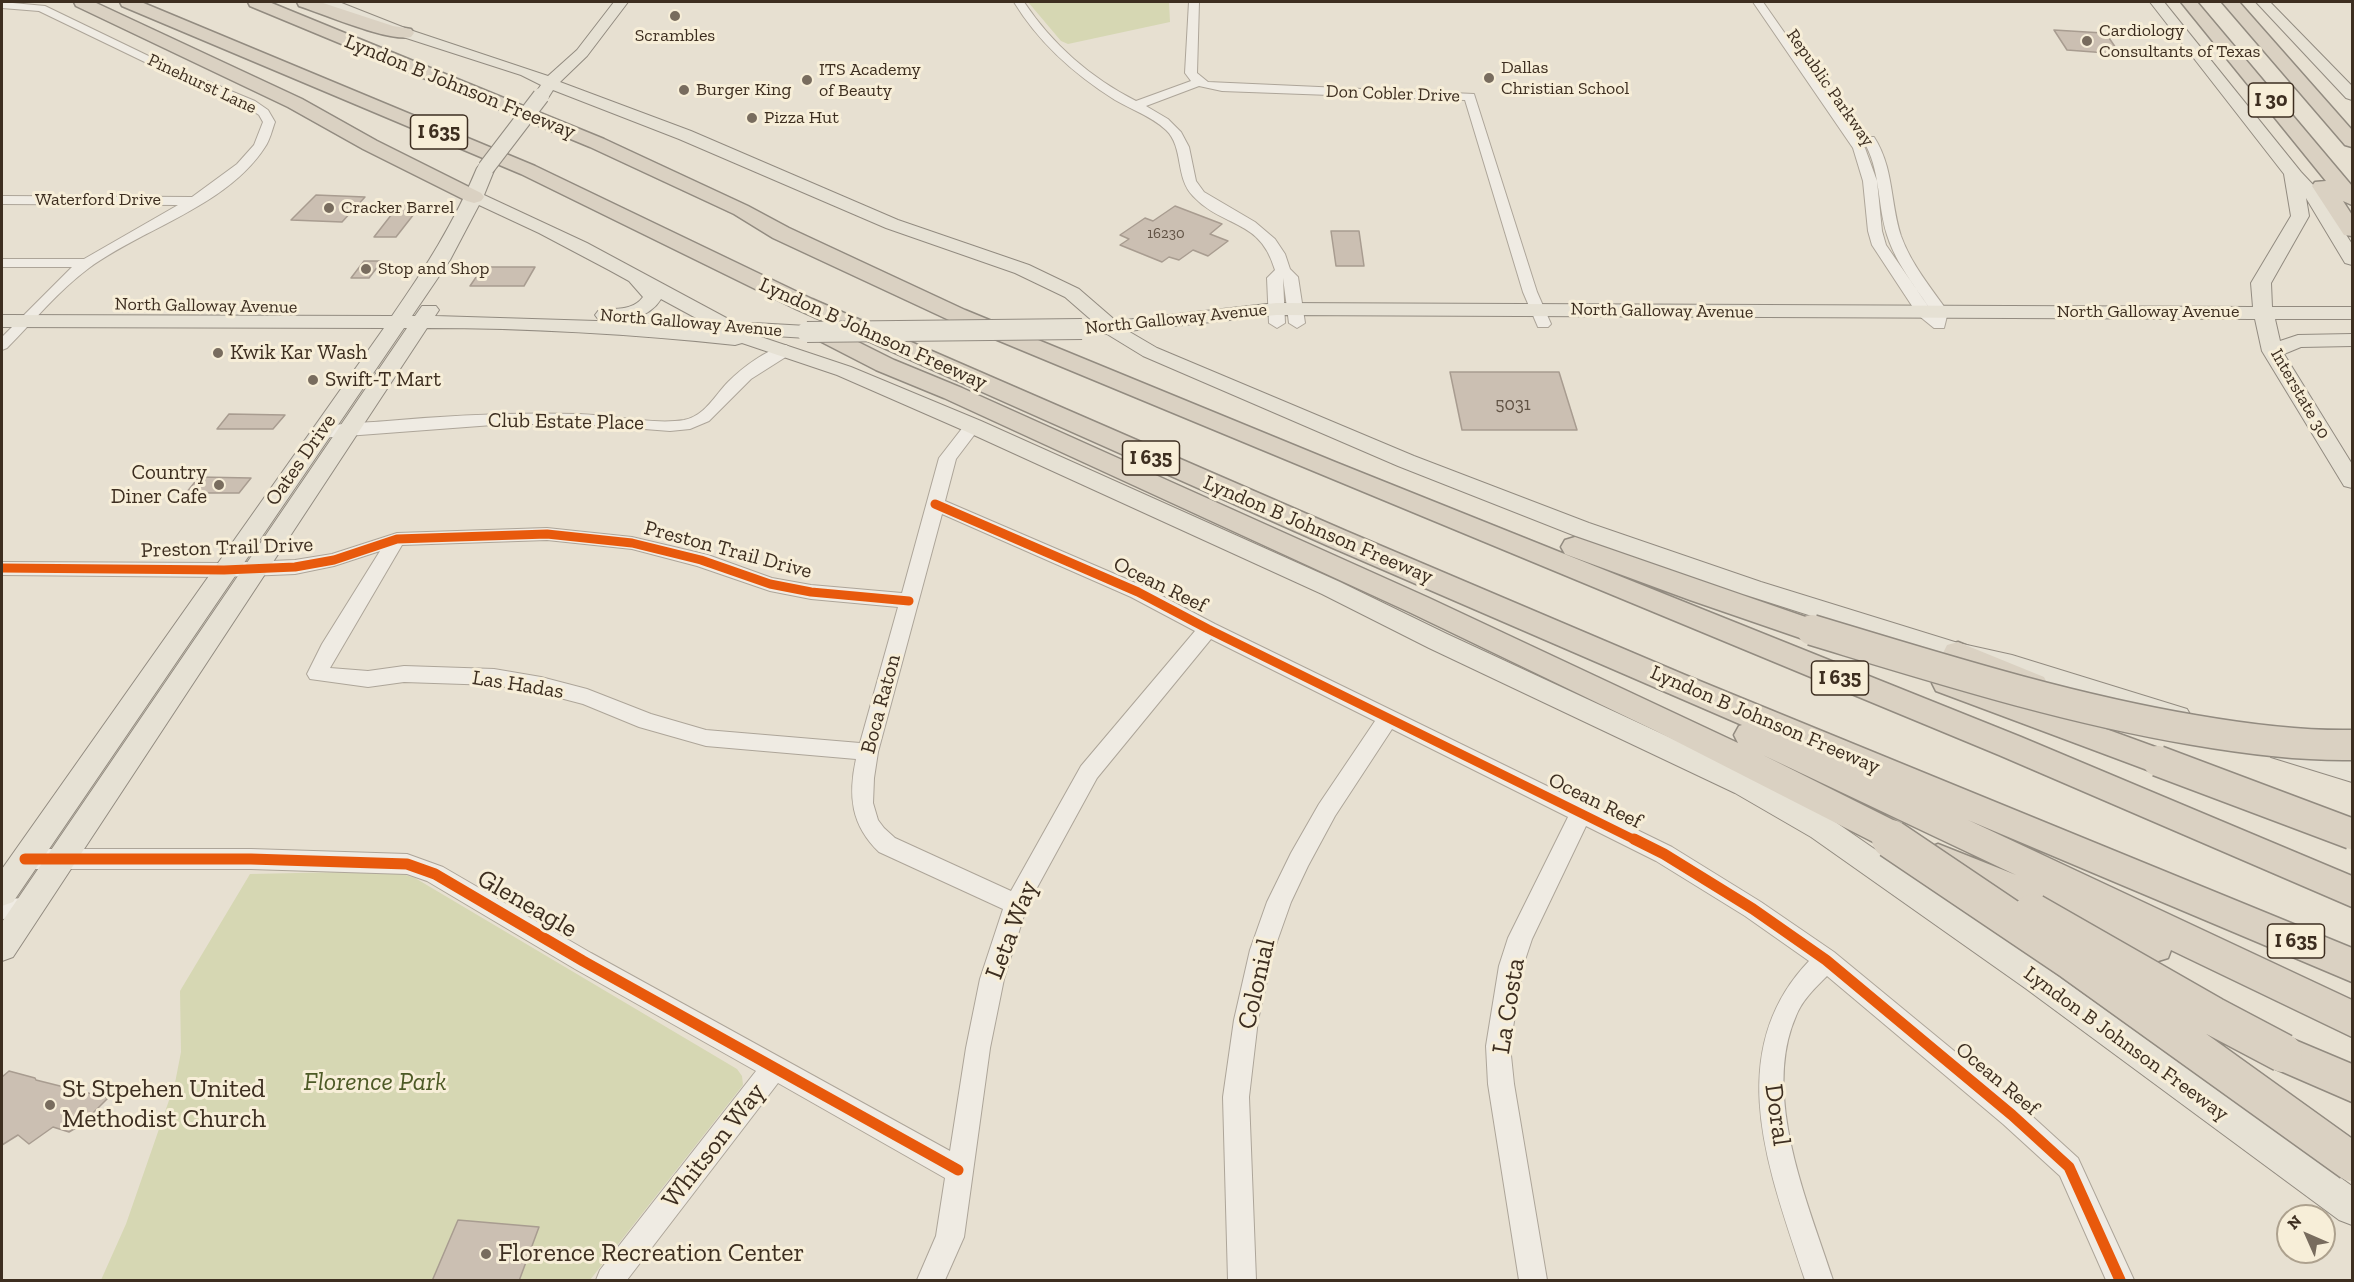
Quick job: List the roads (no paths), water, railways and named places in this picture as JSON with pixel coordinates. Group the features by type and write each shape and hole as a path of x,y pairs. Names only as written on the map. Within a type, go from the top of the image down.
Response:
{"highway":[{"path":"82,2 294,103 370,145 474,197"},
{"name":"Lyndon B Johnson Freeway","path":"128,2 528,170 804,304 1006,395 1607,654 2352,965"},
{"name":"Lyndon B Johnson Freeway","path":"256,2 597,143 741,210 781,233 1011,338 2010,746 2352,892"},
{"path":"305,2 390,31 405,33"},
{"name":"I 30","path":"2189,2 2352,199"},
{"name":"I 30","path":"2230,2 2352,141"},
{"path":"2251,2 2352,116"},
{"path":"2284,116 2296,148 2352,230"},
{"path":"741,210 817,237 1238,413 1321,444 1607,560 1812,630 2352,834"},
{"path":"652,232 723,282 885,365 952,393 1419,605 1665,721 1850,814 1890,837 2072,961 2352,1162"},
{"path":"1812,630 2040,696 2126,718 2253,740 2352,745"},
{"path":"1958,653 2065,700 2250,803 2352,850"},
{"path":"1607,654 1678,701 2001,851 2352,1019"},
{"path":"2010,746 2089,768 2352,871"},
{"path":"1746,785 1778,790 1858,827 2148,942 2352,1032"},
{"path":"1890,837 1951,866 2213,1016 2283,1053 2352,1083"}],"main road":[{"name":"Lyndon B Johnson Freeway","path":"328,2 405,33 526,72 546,89 685,135 892,224 1022,269 1072,292 1104,333 1151,341 1406,461 1581,530 1752,588 1958,653 2012,665 2352,771"},
{"name":"Oates Drive","path":"2,947 15,909 63,858 255,568 350,430 415,314 474,197 486,168 546,89 582,53 621,2"},
{"name":"Oates Drive","path":"601,30 629,14 638,2"},
{"name":"Interstate 30","path":"2157,2 2293,173 2300,216 2261,283 2260,296 2272,351 2352,481"},
{"path":"2263,2 2352,95"},
{"path":"526,72 561,66 582,53"},
{"path":"2293,173 2308,186 2352,259"},
{"name":"Lyndon B Johnson Freeway","path":"474,197 528,219 754,341 786,350 819,342 974,426 1331,588 1438,641 1746,785 1821,828 2026,971 2352,1207"},
{"path":"601,316 639,311 650,304 653,296 634,275"},
{"name":"North Galloway Avenue","path":"2,304 415,314 629,328 754,341 819,342 1104,333 1287,317"},
{"path":"183,321 198,307"},
{"name":"North Galloway Avenue","path":"2,321 183,321 516,310 663,319 724,326 819,342 858,332 1104,333"},
{"name":"North Galloway Avenue","path":"2265,321 2352,313"},
{"name":"Oates Drive","path":"2,893 320,433 415,314"},
{"name":"North Galloway Avenue","path":"1151,341 1182,326 1287,317 1540,317 1774,323 1934,316 2265,321 2352,328"},
{"path":"2272,351 2298,340 2352,340"}],"street":[{"path":"1019,2 1041,32 1062,54 1099,84 1165,122 1175,132 1180,142 1190,182 1197,192 1218,208 1254,226 1274,245 1280,255 1282,271 1274,278 1287,317"},
{"path":"1194,2 1191,73 1195,80 1200,82"},
{"name":"Republic Parkway","path":"1758,2 1858,148 1870,181 1873,217 1879,245 1901,277 1934,316"},
{"name":"Republic Parkway","path":"1769,2 1872,144 1885,179 1890,220 1898,246 1934,316"},
{"name":"Pinehurst Lane","path":"2,5 41,8 157,64 251,104 264,113 269,122 267,131 251,155 219,186 86,263 40,304 2,345"},
{"path":"1135,106 1200,82"},
{"name":"Don Cobler Drive","path":"1200,82 1218,87 1470,98 1540,317"},
{"name":"Waterford Drive","path":"2,200 195,201"},
{"path":"1873,217 1890,220"},
{"path":"2,263 86,263"},
{"name":"Club Estate Place","path":"320,433 489,420 612,421 681,426 699,421 709,414 733,386 768,359 786,350"},
{"name":"Boca Raton","path":"974,426 948,458 868,752 861,783 862,814 877,837 904,854 1016,904"},
{"name":"Ocean Reef","path":"935,504 1138,592 1580,815 1664,854 1709,880 1826,960 2012,1115 2069,1167 2120,1281"},
{"name":"Preston Trail Drive","path":"2,568 224,570 318,564 365,552 397,539 547,534 632,543 700,560 770,584 821,593 909,601"},
{"name":"Las Hadas","path":"397,539 329,649 317,674 368,679 404,674 494,677 541,685 586,697 646,721 706,738 868,752"},
{"name":"Leta Way","path":"931,1281 950,1237 958,1170 978,1048 992,979 1016,904 1089,772 1208,629"},
{"name":"Colonial","path":"1242,1281 1236,1097 1246,1020 1262,950 1279,902 1299,860 1327,810 1388,718"},
{"name":"La Costa","path":"1533,1281 1501,1084 1498,1046 1511,966 1520,938 1534,905 1580,815"},
{"name":"Gleneagle","path":"25,859 251,859 407,864 435,874 584,961 958,1170"},
{"name":"Doral","path":"1819,1281 1789,1187 1772,1100 1771,1069 1773,1047 1783,1014 1797,991 1826,960"},
{"name":"Whitson Way","path":"610,1281 774,1068"}],"place":[{"name":"Scrambles","path":"675,16"},
{"name":"Cardiology Consultants of Texas","path":"2087,41"},
{"name":"Dallas Christian School","path":"1489,78"},
{"name":"ITS Academy of Beauty","path":"807,80"},
{"name":"Burger King","path":"684,90"},
{"name":"Pizza Hut","path":"752,118"},
{"name":"Cracker Barrel","path":"329,208"},
{"name":"Stop and Shop","path":"366,269"},
{"name":"Kwik Kar Wash","path":"218,353"},
{"name":"Swift-T Mart","path":"313,380"},
{"name":"Country Diner Cafe","path":"219,485"},
{"name":"St Stpehen United Methodist Church","path":"50,1105"},
{"name":"Florence Recreation Center","path":"486,1254"}],"park label":[{"name":"Florence Park","path":"375,1083"}]}
